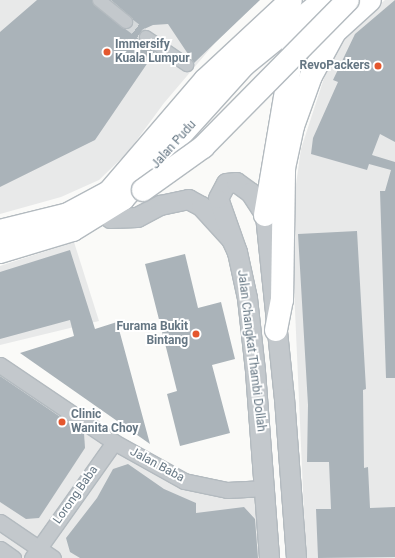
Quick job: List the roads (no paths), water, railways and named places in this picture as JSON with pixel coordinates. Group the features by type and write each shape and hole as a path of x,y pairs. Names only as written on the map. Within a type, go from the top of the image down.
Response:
{"main road":[{"path":"204,80 218,60 277,0"},
{"name":"Jalan Pudu","path":"0,231 68,214 105,194 204,80 291,0"},
{"path":"265,215 294,41 324,0"},
{"name":"Jalan Pudu","path":"0,252 73,230 123,199 244,65 324,0"},
{"path":"73,230 110,218 143,190 203,147 348,0"},
{"path":"276,330 282,300 284,168 293,126 311,76 335,32 370,0"}],"street":[{"path":"99,0 126,22"},
{"path":"146,37 187,66"},
{"path":"237,252 218,198 221,188 226,183 242,184 265,215 296,558"},
{"name":"Jalan Changkat Thambi Dollah","path":"110,218 137,217 160,205 188,199 201,206 231,239 237,252 247,298 266,488 269,558"},
{"name":"Jalan Baba","path":"0,365 114,442 199,486 227,490 266,488"},
{"name":"Lorong Baba","path":"36,553 114,442"},
{"path":"0,522 36,553 53,558"},
{"path":"0,550 13,558"}],"tunnel":[{"path":"126,22 146,37"}],"place":[{"name":"Immersify Kuala Lumpur","path":"107,52"},
{"name":"RevoPackers","path":"378,66"},
{"name":"Furama Bukit Bintang","path":"196,334"},
{"name":"Clinic Wanita Choy","path":"62,422"}]}
